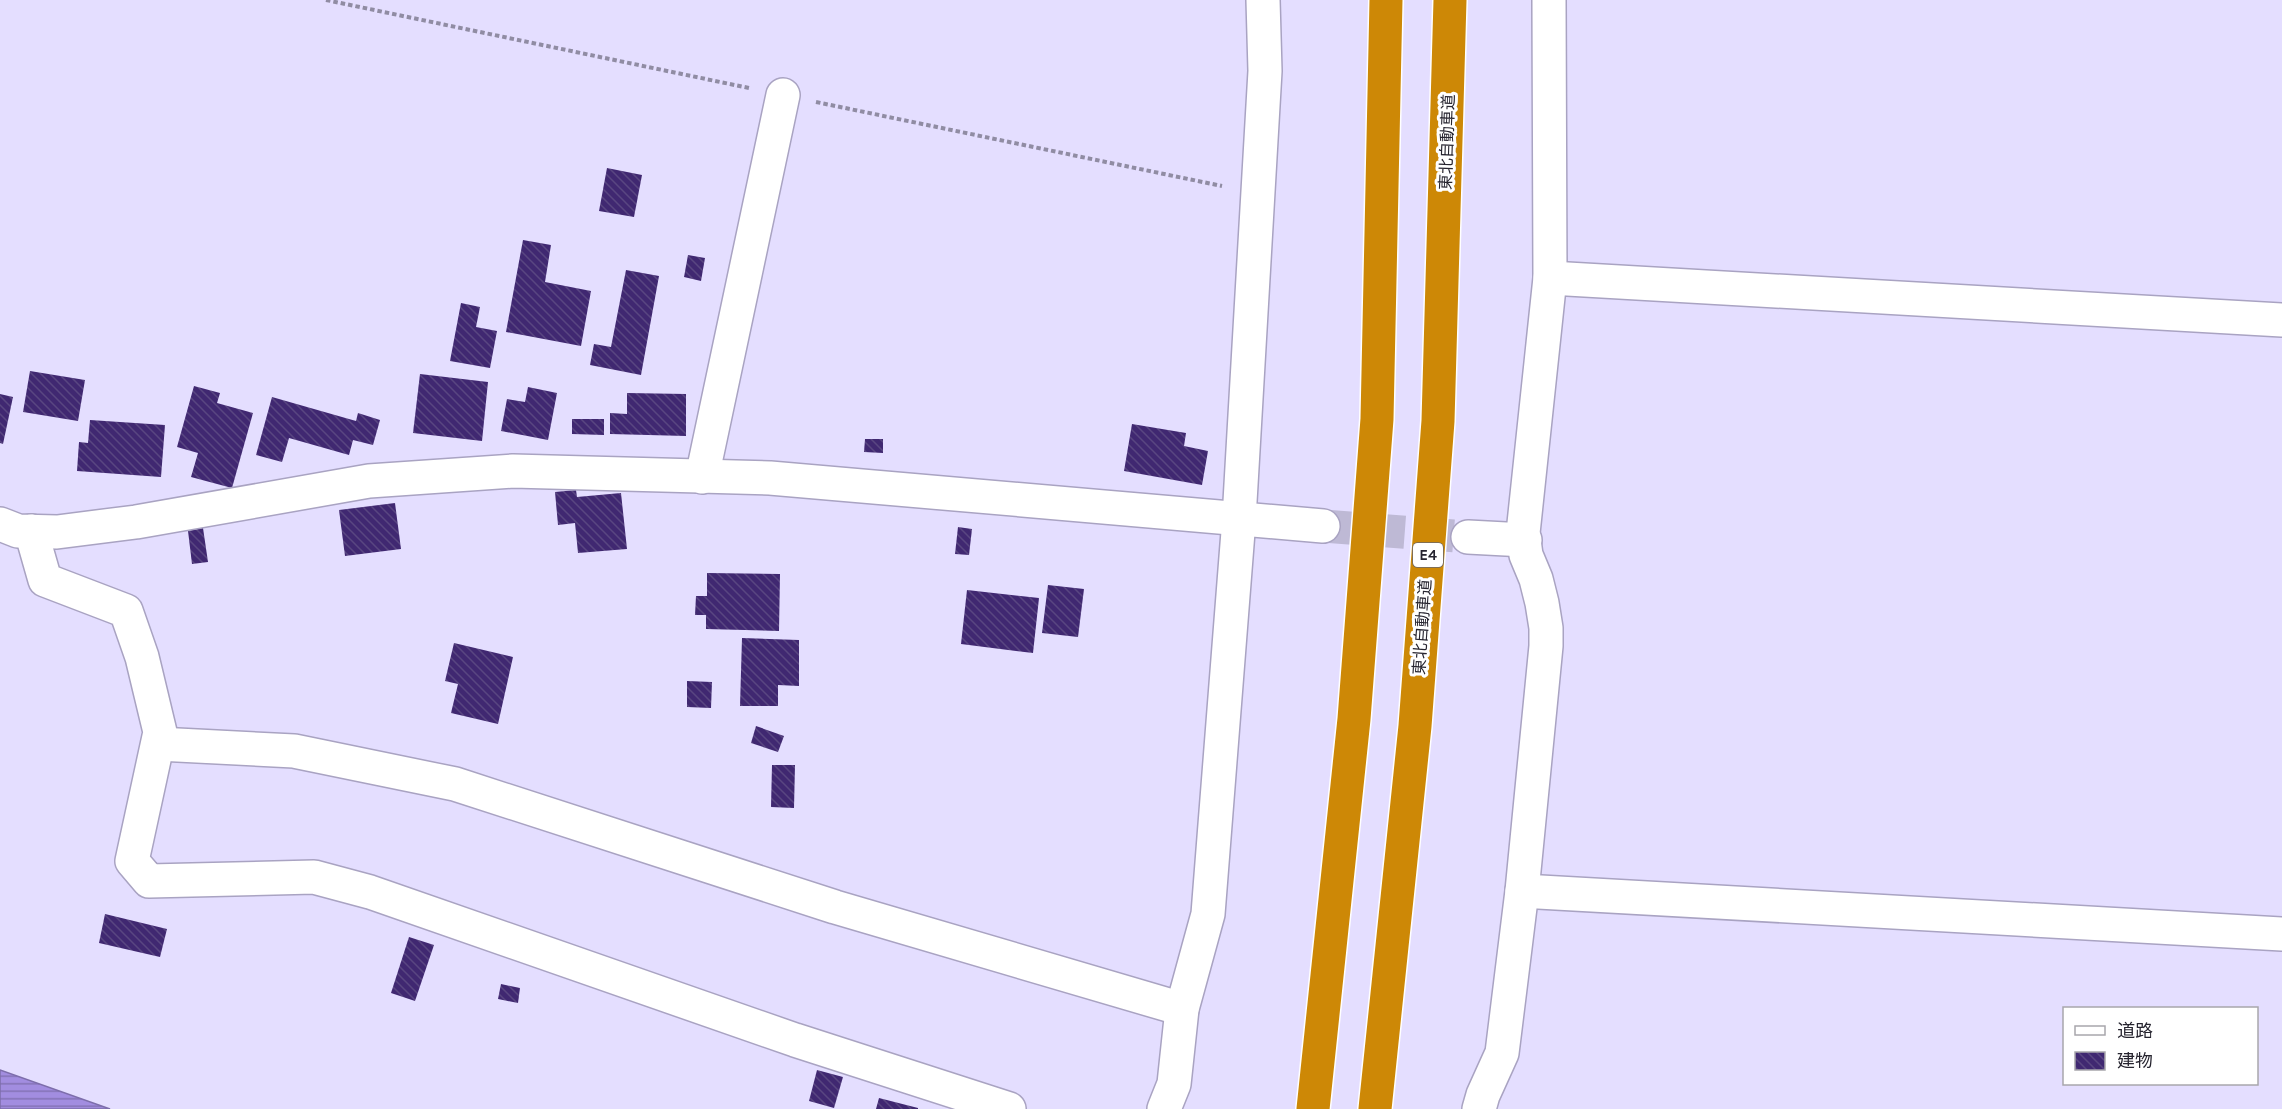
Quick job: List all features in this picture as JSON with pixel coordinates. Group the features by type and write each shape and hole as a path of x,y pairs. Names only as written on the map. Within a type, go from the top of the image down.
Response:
{"highway":[{"path":"1313,1109 1354,719 1377,419 1386,0"},
{"name":"東北自動車道","path":"1375,1109 1415,726 1438,421 1450,0"}],"street":[{"path":"1164,1109 1174,1084 1182,1009 1208,914 1239,519 1265,71 1263,0"},
{"path":"1479,1109 1502,1053 1522,891 1546,628 1536,579 1526,555 1523,533 1550,278 1549,0"},
{"path":"702,477 783,95"},
{"path":"1550,278 2282,320"},
{"path":"15,528 57,532 136,522 369,481 513,471 782,479 1323,526"},
{"path":"15,528 45,580 126,611 142,657 160,732 132,861 148,881 314,877 370,892 795,1040 1009,1109"},
{"path":"1468,537 1525,540"},
{"path":"158,744 294,751 455,784 835,907 1182,1009"},
{"path":"1522,891 2282,934"}],"shaded area":[{"path":"0,1070 110,1109 0,1109"}],"building":[{"path":"607,168 642,175 634,217 599,211"},
{"path":"523,240 551,245 545,282 591,291 581,346 506,332"},
{"path":"688,255 705,258 701,281 684,277"},
{"path":"626,270 659,276 641,375 590,365 594,344 611,347"},
{"path":"461,303 480,307 476,327 497,331 490,368 450,361"},
{"path":"30,371 85,380 78,421 23,412"},
{"path":"420,374 488,382 482,441 413,433"},
{"path":"194,386 220,393 217,403 253,413 232,488 191,477 198,453 177,447"},
{"path":"528,387 557,393 548,440 501,431 507,399 525,402"},
{"path":"627,393 686,394 686,436 610,434 610,413 627,414"},
{"path":"0,394 13,397 3,444 0,443"},
{"path":"272,397 356,421 358,413 380,420 373,445 353,440 349,455 289,438 282,462 256,455"},
{"path":"572,419 604,419 604,435 572,434"},
{"path":"90,420 165,425 161,477 77,471 79,442 88,443"},
{"path":"1132,424 1186,433 1184,446 1208,451 1202,485 1124,471"},
{"path":"865,439 883,439 883,453 864,452"},
{"path":"576,490 577,497 621,493 627,549 578,553 575,523 558,525 555,492"},
{"path":"395,503 401,549 345,556 339,510"},
{"path":"958,527 972,529 969,555 955,554"},
{"path":"203,528 208,562 192,564 188,531"},
{"path":"707,573 780,574 779,631 706,629 706,615 695,615 696,596 707,596"},
{"path":"1048,585 1084,589 1078,637 1042,633"},
{"path":"967,590 1039,598 1033,653 961,644"},
{"path":"742,638 799,640 799,686 778,685 778,706 740,706"},
{"path":"454,643 513,657 498,724 451,713 458,684 445,681"},
{"path":"687,681 712,682 711,708 687,707"},
{"path":"756,726 784,736 778,752 751,743"},
{"path":"772,765 795,765 794,808 771,807"},
{"path":"105,914 167,929 160,957 99,943"},
{"path":"409,937 434,945 415,1001 391,993"},
{"path":"501,984 520,988 518,1003 498,999"},
{"path":"817,1070 843,1077 834,1108 809,1101"},
{"path":"879,1098 918,1108 918,1109 876,1109"}],"tunnel":[{"path":"1323,526 1468,537"}]}
